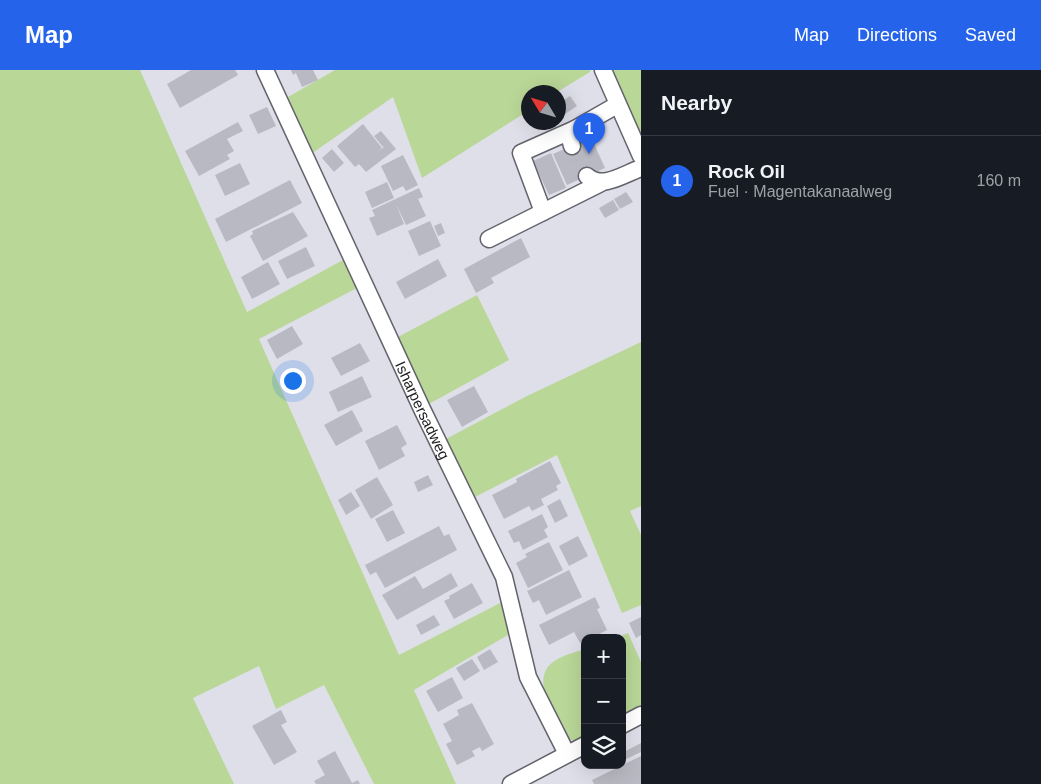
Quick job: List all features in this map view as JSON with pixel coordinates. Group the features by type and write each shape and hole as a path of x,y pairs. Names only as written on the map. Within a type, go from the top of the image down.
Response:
{"street":[{"name":"Isharpersadweg","path":"265,70 422,409 504,577 528,677 567,754"},
{"path":"603,70 641,156"},
{"path":"543,212 521,153 575,129 617,104"},
{"path":"572,146 569,135 575,129"},
{"path":"489,239 543,212 594,180 641,168"},
{"path":"624,724 641,715"},
{"path":"511,784 581,746"}],"green space":[{"path":"0,70 140,70 247,312 343,260 357,288 259,339 399,655 504,601 513,632 414,690 456,784 374,784 324,685 276,709 259,666 193,698 234,784 0,784"},
{"path":"335,70 590,70 590,72 566,87 566,85 521,85 521,115 422,178 393,97 311,154 288,97"},
{"path":"613,70 641,70 641,135"},
{"path":"477,295 509,360 427,405 396,338"},
{"path":"641,342 641,506 630,511 641,535 641,605 622,613 557,455 473,498 444,440 527,396"},
{"path":"628,633 641,662 641,706 626,714 626,634"},
{"path":"581,650 581,739 576,741 568,739 551,710 544,687 544,677 547,668 556,660"}],"building":[{"path":"191,70 235,70 238,75 180,108 167,84"},
{"path":"291,70 313,70 318,80 302,87 296,73 293,75"},
{"path":"570,96 577,106 566,113 566,99"},
{"path":"267,107 276,126 258,134 249,115"},
{"path":"238,122 243,131 227,139 234,151 227,155 230,159 199,176 185,151"},
{"path":"363,124 382,148 378,152 385,146 383,147 374,136 381,131 396,149 366,172 359,164 355,167 337,146"},
{"path":"591,137 605,168 567,185 553,154"},
{"path":"332,149 344,163 334,172 322,158"},
{"path":"551,153 566,188 549,195 533,161"},
{"path":"403,155 418,185 406,191 403,186 393,191 381,166"},
{"path":"240,163 250,184 225,196 215,175"},
{"path":"290,180 302,203 226,242 215,219"},
{"path":"387,182 394,198 372,208 365,192"},
{"path":"419,188 423,197 418,199 426,216 406,225 396,204 404,224 377,236 369,218 375,216 372,210"},
{"path":"626,192 633,202 620,209 614,199"},
{"path":"613,200 619,210 605,218 599,208"},
{"path":"293,212 308,236 263,261 250,236 253,234 252,231"},
{"path":"430,221 441,246 419,256 408,231"},
{"path":"441,223 445,233 438,236 434,226"},
{"path":"521,238 530,257 491,278 494,283 476,293 464,269"},
{"path":"306,247 315,266 287,279 278,261"},
{"path":"438,259 447,276 405,299 396,282"},
{"path":"268,262 280,284 252,299 241,277"},
{"path":"292,326 303,344 277,359 267,340"},
{"path":"360,343 370,361 341,376 331,358"},
{"path":"362,376 372,397 338,412 329,392"},
{"path":"474,386 488,412 462,427 447,400"},
{"path":"352,410 363,431 336,446 324,425"},
{"path":"397,425 407,444 401,448 405,456 379,470 365,441"},
{"path":"550,461 561,483 556,486 558,490 541,499 544,505 532,511 529,506 504,519 492,495 517,482 516,479"},
{"path":"428,475 433,485 418,492 414,482"},
{"path":"377,477 393,505 371,519 355,490"},
{"path":"351,492 360,506 346,515 338,500"},
{"path":"560,499 568,516 555,523 547,506"},
{"path":"393,510 405,533 387,542 375,519"},
{"path":"542,514 548,527 544,530 548,537 523,550 519,541 514,543 508,531"},
{"path":"439,526 444,536 449,534 457,550 385,588 376,572 370,575 365,565"},
{"path":"578,536 588,556 569,566 559,546"},
{"path":"549,542 563,570 528,588 516,563 527,557 525,554"},
{"path":"569,570 582,597 546,615 539,600 533,603 527,591"},
{"path":"451,573 458,586 397,620 382,595 415,576 423,589"},
{"path":"472,583 483,603 454,619 444,601 450,598 449,596"},
{"path":"595,597 600,608 597,609 607,630 599,634 581,634 580,643 574,632 549,645 539,625"},
{"path":"434,615 440,625 421,635 416,625"},
{"path":"641,617 641,635 636,638 629,623"},
{"path":"490,649 498,662 484,670 477,657"},
{"path":"472,659 480,671 464,681 456,668"},
{"path":"452,677 463,698 438,712 426,691"},
{"path":"472,703 494,744 482,751 480,747 472,751 475,756 457,765 446,744 452,741 443,724 459,715 457,710"},
{"path":"281,710 287,722 281,725 297,752 274,765 252,726"},
{"path":"641,743 641,752 626,759 626,751"},
{"path":"335,751 352,783 358,780 360,784 316,784 314,781 325,775 317,761"},
{"path":"641,756 641,784 594,784 592,780 614,769 626,769 626,763"}],"tunnel":[{"path":"572,146 587,176"}],"place":[{"name":"Rock Oil","path":"589,154"}]}
